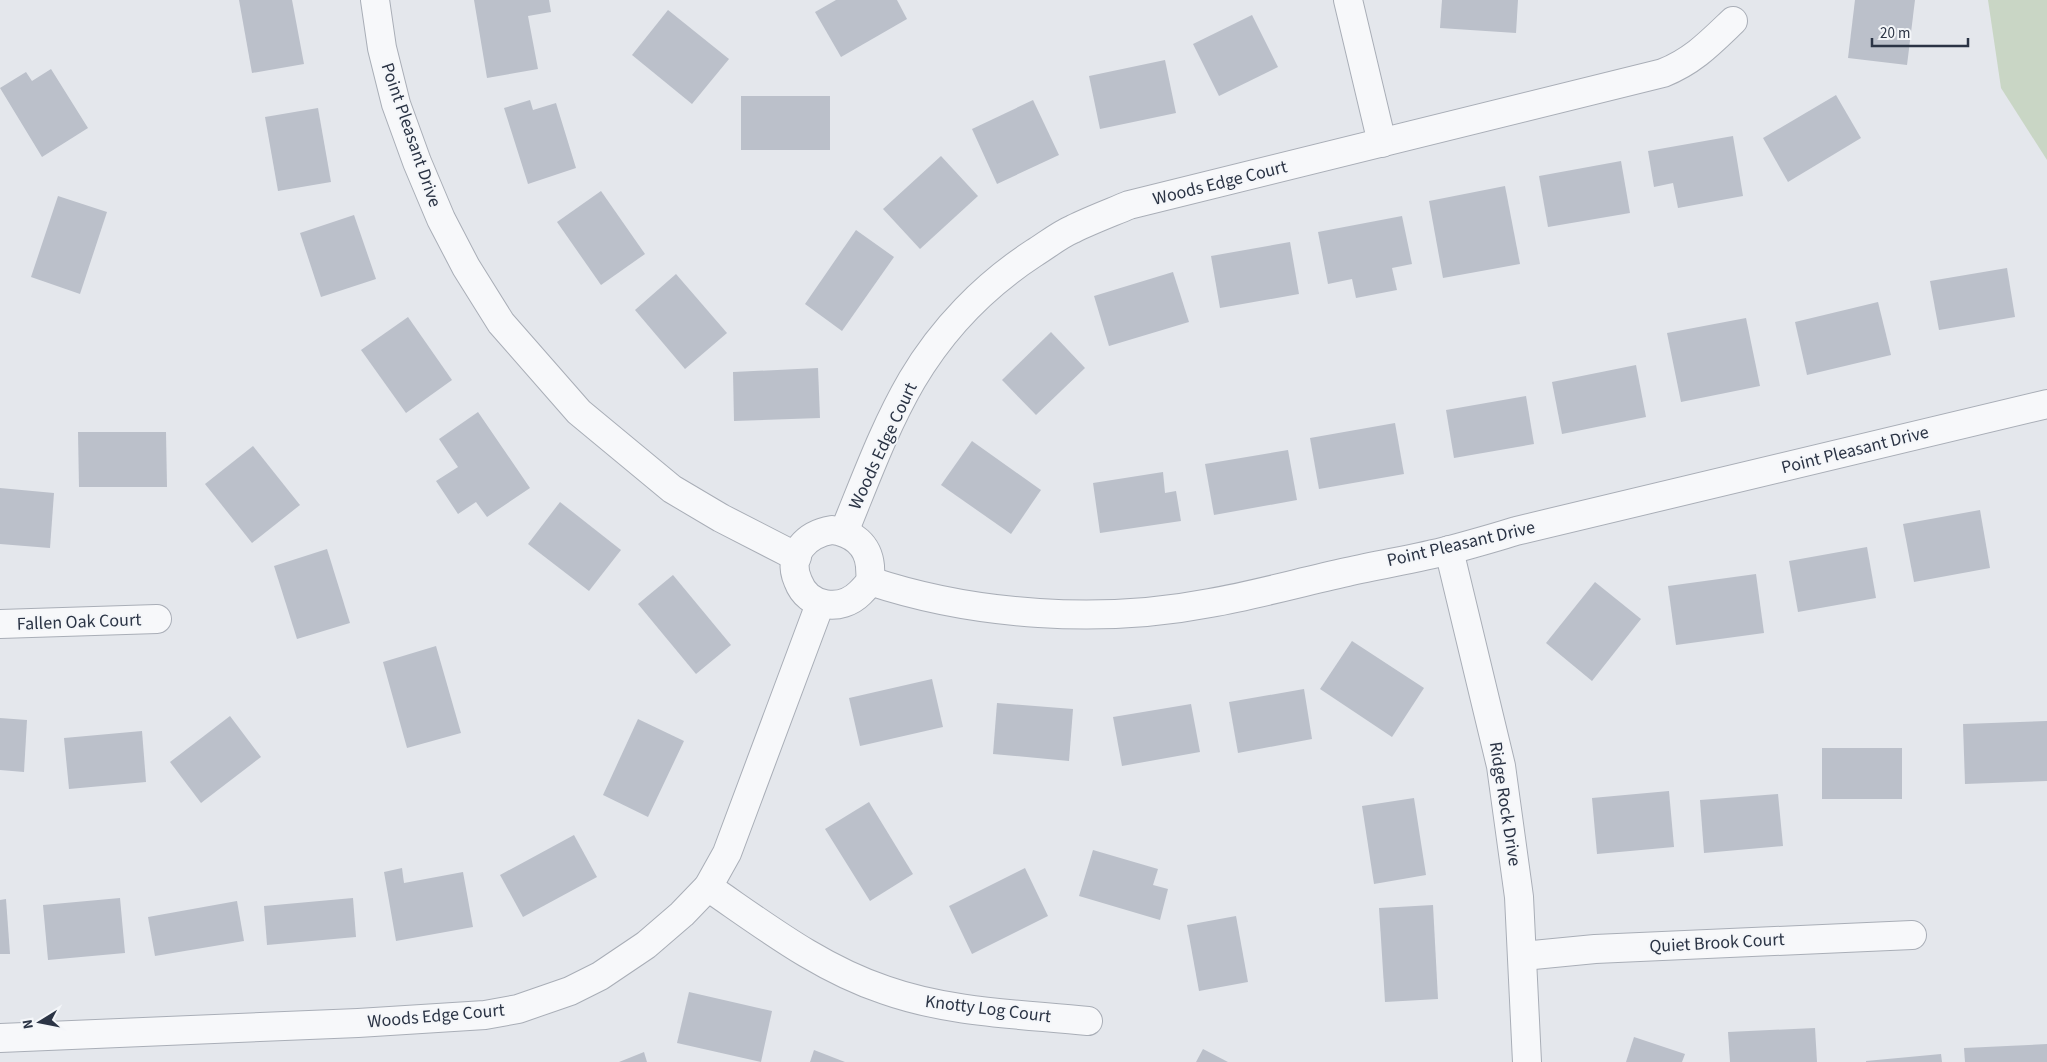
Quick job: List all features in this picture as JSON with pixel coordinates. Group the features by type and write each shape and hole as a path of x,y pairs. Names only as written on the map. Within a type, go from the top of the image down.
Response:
{"street":[{"name":"Point Pleasant Drive","path":"375,0 382,48 396,104 417,162 449,235 466,268 501,323 579,412 672,489 720,518 796,557"},
{"path":"1348,0 1382,143"},
{"name":"Woods Edge Court","path":"844,532 884,435 912,380 930,352 955,321 983,292 1014,266 1071,229 1128,205 1662,73 1680,66 1698,54 1733,21"},
{"name":"Point Pleasant Drive","path":"870,581 895,590 972,605 1038,613 1108,614 1159,611 1210,604 1389,562 1449,550 1516,532 2047,404"},
{"path":"832,530 844,532 859,542 869,557 870,581 854,599 832,606 820,604 802,590 797,580 796,557 810,537 832,530"},
{"name":"Ridge Rock Drive","path":"1449,550 1501,766 1520,897 1527,1062"},
{"name":"Woods Edge Court","path":"0,1038 358,1023 485,1015 518,1009 562,994 600,976 646,945 682,914 708,887 727,853 820,604"},
{"name":"Fallen Oak Court","path":"0,624 158,620"},
{"name":"Knotty Log Court","path":"708,887 804,953 884,990 954,1008 1088,1021"},
{"name":"Quiet Brook Court","path":"1523,956 1595,949 1912,935"}],"green space":[{"path":"1988,0 2047,0 2047,160 2001,88"}],"building":[{"path":"239,0 292,0 304,64 252,73"},
{"path":"474,0 549,0 551,12 528,16 538,69 487,78"},
{"path":"836,0 897,0 907,19 841,57 815,12"},
{"path":"1442,0 1518,0 1516,33 1440,28"},
{"path":"1855,0 1915,0 1907,65 1848,58"},
{"path":"668,10 729,59 692,104 632,55"},
{"path":"1252,15 1278,67 1219,96 1193,44"},
{"path":"1165,60 1176,113 1100,129 1089,76"},
{"path":"51,69 88,128 42,157 0,88 26,72 32,81"},
{"path":"1836,95 1861,138 1788,182 1763,138"},
{"path":"741,96 830,96 830,150 741,150"},
{"path":"530,100 533,110 556,103 576,168 528,184 504,108"},
{"path":"1033,100 1059,155 997,184 972,129"},
{"path":"318,108 331,182 278,191 265,117"},
{"path":"1733,136 1743,196 1678,208 1673,183 1654,187 1648,151"},
{"path":"941,156 978,196 920,249 883,209"},
{"path":"1621,161 1630,213 1548,227 1539,176"},
{"path":"1505,186 1520,264 1443,278 1429,201"},
{"path":"601,191 645,254 601,285 557,222"},
{"path":"58,196 107,212 80,294 31,277"},
{"path":"354,215 376,279 321,297 300,233"},
{"path":"1402,216 1412,264 1392,268 1397,290 1356,298 1352,279 1328,284 1318,232"},
{"path":"856,230 894,257 842,331 805,304"},
{"path":"1290,242 1299,294 1220,308 1211,256"},
{"path":"2007,268 2015,317 1939,330 1930,281"},
{"path":"1173,272 1189,322 1109,346 1094,296"},
{"path":"676,274 727,333 685,369 635,310"},
{"path":"1878,302 1891,355 1807,375 1795,322"},
{"path":"408,317 452,380 406,413 361,350"},
{"path":"1746,318 1760,386 1681,402 1667,333"},
{"path":"1051,332 1085,368 1036,415 1002,380"},
{"path":"1636,365 1646,417 1562,434 1552,382"},
{"path":"818,368 820,418 734,421 733,372"},
{"path":"1526,396 1534,444 1454,458 1446,410"},
{"path":"478,412 530,488 487,517 476,502 458,514 436,481 458,467 439,439"},
{"path":"1395,423 1404,474 1319,489 1310,438"},
{"path":"78,432 166,432 167,487 79,487"},
{"path":"972,441 1041,490 1011,534 941,485"},
{"path":"253,446 300,505 252,543 205,484"},
{"path":"1288,450 1297,500 1214,515 1205,464"},
{"path":"1163,472 1165,493 1176,491 1181,521 1100,533 1093,483"},
{"path":"0,488 54,493 50,548 0,544"},
{"path":"560,502 621,550 589,591 528,544"},
{"path":"1980,510 1990,568 1914,582 1903,524"},
{"path":"1867,547 1876,598 1798,612 1789,561"},
{"path":"327,549 350,623 297,639 274,566"},
{"path":"1756,574 1764,633 1676,645 1668,586"},
{"path":"673,575 731,645 696,674 638,604"},
{"path":"1595,582 1641,619 1592,681 1546,643"},
{"path":"1352,641 1424,688 1392,737 1320,689"},
{"path":"436,646 461,733 407,748 383,662"},
{"path":"932,679 943,727 860,746 849,698"},
{"path":"1304,689 1312,739 1238,753 1229,702"},
{"path":"997,703 1073,709 1069,761 993,754"},
{"path":"1191,704 1200,752 1122,766 1113,717"},
{"path":"230,716 261,757 201,803 170,762"},
{"path":"0,718 27,720 24,772 0,770"},
{"path":"638,719 684,741 648,817 603,795"},
{"path":"2047,721 2047,781 1965,784 1963,724"},
{"path":"142,731 146,782 69,789 64,738"},
{"path":"1822,748 1902,748 1902,799 1822,799"},
{"path":"1669,791 1674,847 1597,854 1592,798"},
{"path":"1778,794 1783,846 1704,853 1700,800"},
{"path":"1414,798 1426,875 1374,884 1362,806"},
{"path":"869,802 913,874 870,901 825,829"},
{"path":"574,835 597,877 523,917 500,875"},
{"path":"1093,850 1158,869 1153,885 1168,889 1160,920 1079,896"},
{"path":"402,868 404,883 463,872 473,927 396,941 384,872"},
{"path":"1025,868 1048,916 972,954 949,906"},
{"path":"120,898 125,953 48,960 43,905"},
{"path":"353,898 356,937 267,945 264,906"},
{"path":"6,899 10,954 0,954 0,900"},
{"path":"237,901 244,941 155,956 148,917"},
{"path":"1433,905 1438,999 1385,1002 1379,908"},
{"path":"1236,916 1248,982 1199,991 1187,925"},
{"path":"689,992 772,1011 761,1062 677,1043"},
{"path":"1815,1028 1817,1062 1730,1062 1728,1032"},
{"path":"1634,1037 1685,1054 1682,1062 1626,1062"},
{"path":"2047,1044 2047,1062 1965,1062 1964,1048"},
{"path":"1203,1049 1228,1062 1196,1062"},
{"path":"814,1050 845,1062 810,1062"},
{"path":"644,1052 647,1062 619,1062"},
{"path":"1941,1054 1942,1062 1866,1062 1866,1061"}]}
